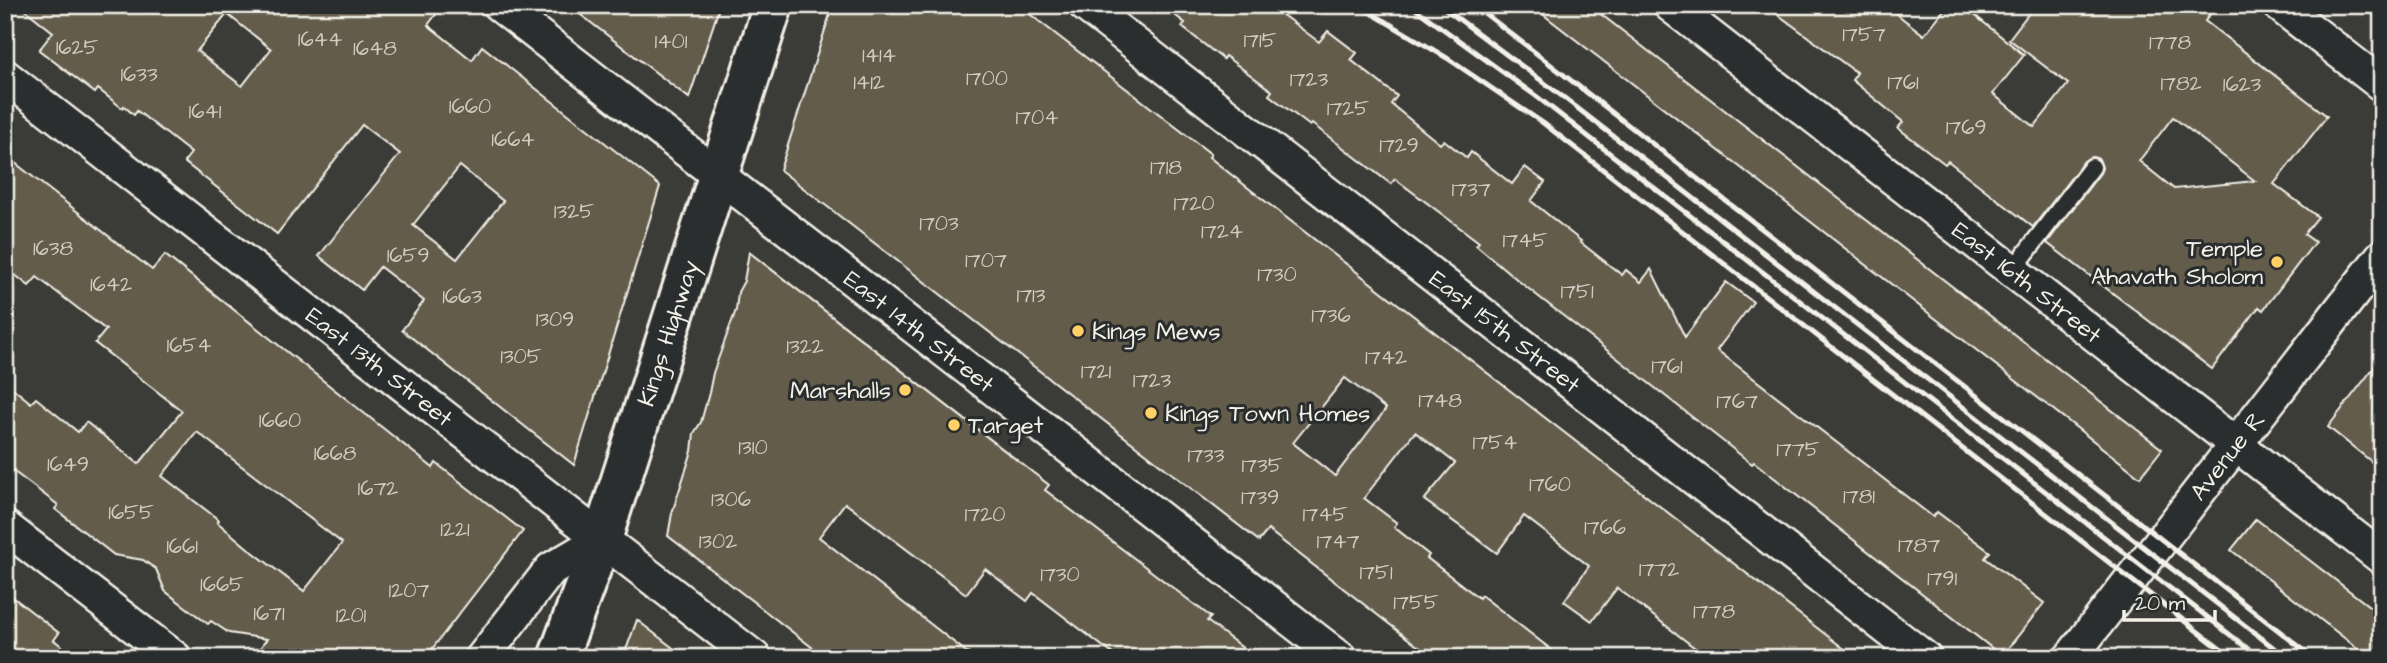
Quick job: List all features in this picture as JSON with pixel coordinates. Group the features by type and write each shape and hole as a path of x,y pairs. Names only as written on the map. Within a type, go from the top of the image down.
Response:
{"street":[{"name":"East 14th Street","path":"499,5 1340,658"},
{"name":"Kings Highway","path":"558,658 602,539 773,5"},
{"name":"East 15th Street","path":"1085,5 1925,658"},
{"name":"East 16th Street","path":"1670,5 2382,558"},
{"path":"2279,5 2382,85"},
{"name":"East 13th Street","path":"5,75 755,658"},
{"name":"Avenue R","path":"2070,658 2382,256"},
{"path":"5,527 175,658"},
{"path":"482,658 551,569 602,539"}],"lane":[{"path":"2012,271 2092,167"}],"building":[{"path":"19,5 443,5 428,25 472,60 482,46 660,186 574,465 402,330 424,301 380,267 362,290 319,256 400,154 362,125 277,234 184,162 191,153 137,111 134,115 98,89 95,93 39,50 53,32","holes":["227,14 271,49 242,86 197,51","460,166 503,201 457,259 413,225"]},
{"path":"568,5 720,5 689,98"},
{"path":"833,5 1018,5 1211,154 1209,157 1270,205 1856,658 1708,658 1617,588 1592,621 1564,601 1589,566 1524,516 1497,553 1424,500 1455,463 1415,432 1364,498 1397,523 1394,527 1429,555 1427,558 1479,598 1481,595 1562,658 1433,658 1268,530 1259,541 780,170","holes":["1345,378 1386,409 1335,476 1293,443"]},
{"path":"1162,5 1269,5 1319,42 1328,31 1357,53 1351,60 1397,96 1391,104 1440,144 1444,140 1467,158 1471,152 1512,184 1525,167 1545,182 1531,201 1580,242 1622,275 1626,270 1641,282 1651,269 1685,337 1726,282 1753,302 1717,350 1933,517 1937,512 1990,552 1985,558 2044,603 2002,656 1520,282 1476,245 1479,242 1395,179 1391,184 1312,124 1310,126 1269,95 1272,91 1225,56 1223,59 1182,27 1185,23"},
{"path":"1531,5 1589,5 2162,449 2140,477"},
{"path":"1765,5 1885,5 1924,35 1948,5 1962,5 2024,55 1993,94 2034,127 2068,84 2009,39 2035,5 2217,5 2205,21 2327,116 2274,184 2318,217 2304,234 2315,242 2263,310 2259,307 2212,369 2047,243 2100,173 2102,168 2099,159 2093,157 2084,161 2033,227 1948,161 1945,164 1898,128 1903,122 1852,80 1857,73","holes":["2173,117 2255,181 2174,189 2139,161"]},
{"path":"5,155 152,270 165,255 433,468 436,463 523,531 425,658 252,658 267,639 229,633 211,621 208,624 165,591 156,569 143,560 114,555 55,509 58,505 5,465 5,382 31,403 36,398 78,432 86,422 139,464 182,411 95,343 106,330 37,277 29,286 5,267","holes":["197,432 342,543 304,591 162,476"]},
{"path":"749,252 1049,485 1045,490 1211,617 1207,621 1256,658 1118,658 1033,593 1027,601 985,569 966,594 845,503 819,537 974,658 826,658 668,536 672,513 692,451 694,433 701,422 713,373 736,310"},
{"path":"2382,357 2382,470 2328,427"},
{"path":"2256,519 2382,616 2382,658 2370,658 2231,550"},
{"path":"5,591 59,633 54,640 77,658 5,658"},
{"path":"637,620 686,658 623,658"}],"railway":[{"path":"1358,5 1447,58 1543,123 2232,658"},
{"path":"1410,5 1536,96 2260,658"},
{"path":"1440,5 1554,90 2287,658"},
{"path":"1474,5 2314,658"}],"place":[{"name":"Temple Ahavath Sholom","path":"2277,262"},
{"name":"Kings Mews","path":"1078,331"},
{"name":"Marshalls","path":"905,390"},
{"name":"Kings Town Homes","path":"1151,413"},
{"name":"Target","path":"954,425"}]}
